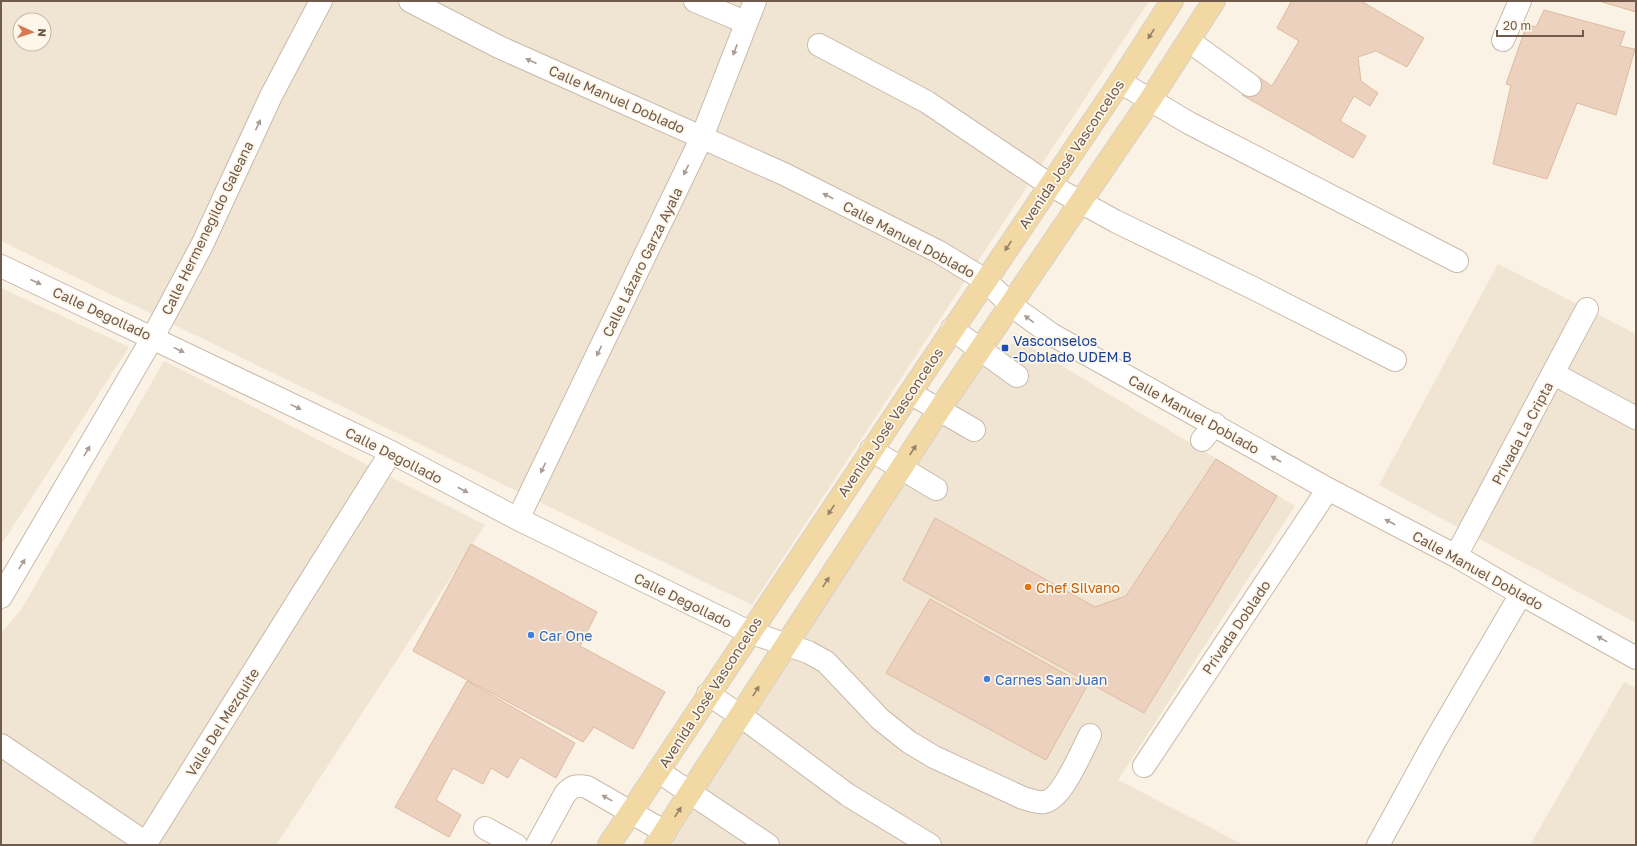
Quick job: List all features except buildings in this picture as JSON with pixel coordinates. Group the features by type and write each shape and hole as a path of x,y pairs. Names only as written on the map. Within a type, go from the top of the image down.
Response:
{"main road":[{"name":"Avenida José Vasconcelos","path":"609,845 749,632 1120,82 1172,1"},
{"path":"661,839 939,410 1012,306 1080,202 1150,100 1214,1"}],"street":[{"name":"Calle Hermenegildo Galeana","path":"1,597 153,337 202,245 271,96 321,1"},
{"name":"Calle Manuel Doblado","path":"410,1 499,47 805,184 939,252 985,280 1012,306 1051,334 1208,432 1328,489 1456,556 1636,658"},
{"path":"695,1 746,22"},
{"name":"Calle Lázaro Garza Ayala","path":"518,519 702,137 755,1"},
{"path":"1503,40 1520,1"},
{"path":"1189,41 1250,85"},
{"path":"819,45 927,102 1050,185 1080,202 1395,360"},
{"path":"1120,82 1189,123 1457,261"},
{"name":"Calle Degollado","path":"1,266 153,337 391,452 518,519 749,632 808,652 826,662 880,719 909,742 934,757 1036,802 1046,802 1054,797 1062,788 1090,735"},
{"name":"Privada La Cripta","path":"1456,556 1587,310"},
{"path":"952,329 1017,376"},
{"path":"1554,374 1636,418"},
{"path":"910,392 974,430"},
{"path":"871,450 936,489"},
{"name":"Valle Del Mezquite","path":"1,745 146,844 391,452"},
{"name":"Privada Doblado","path":"1144,766 1328,489"},
{"path":"1378,845 1435,741 1521,594"},
{"path":"708,694 741,716 848,795 930,845"},
{"path":"658,771 690,794 746,839 768,845"},
{"path":"536,845 565,794 577,785 586,787 631,812 661,839"},
{"path":"484,828 516,845"}],"shaded area":[{"path":"1,1 1149,1 752,605 1,241"},
{"path":"1498,264 1636,334 1636,623 1379,485"},
{"path":"1,288 129,347 1,545"},
{"path":"1019,340 1295,506 1118,780 1244,845 664,845 982,359"},
{"path":"164,361 485,525 276,845 1,845 1,633 21,610"},
{"path":"1624,682 1636,688 1636,845 1530,845"}],"place":[{"name":"Vasconselos -Doblado UDEM B","path":"1005,348"},
{"name":"Chef Silvano","path":"1028,587"},
{"name":"Car One","path":"531,635"},
{"name":"Carnes San Juan","path":"987,679"}]}
